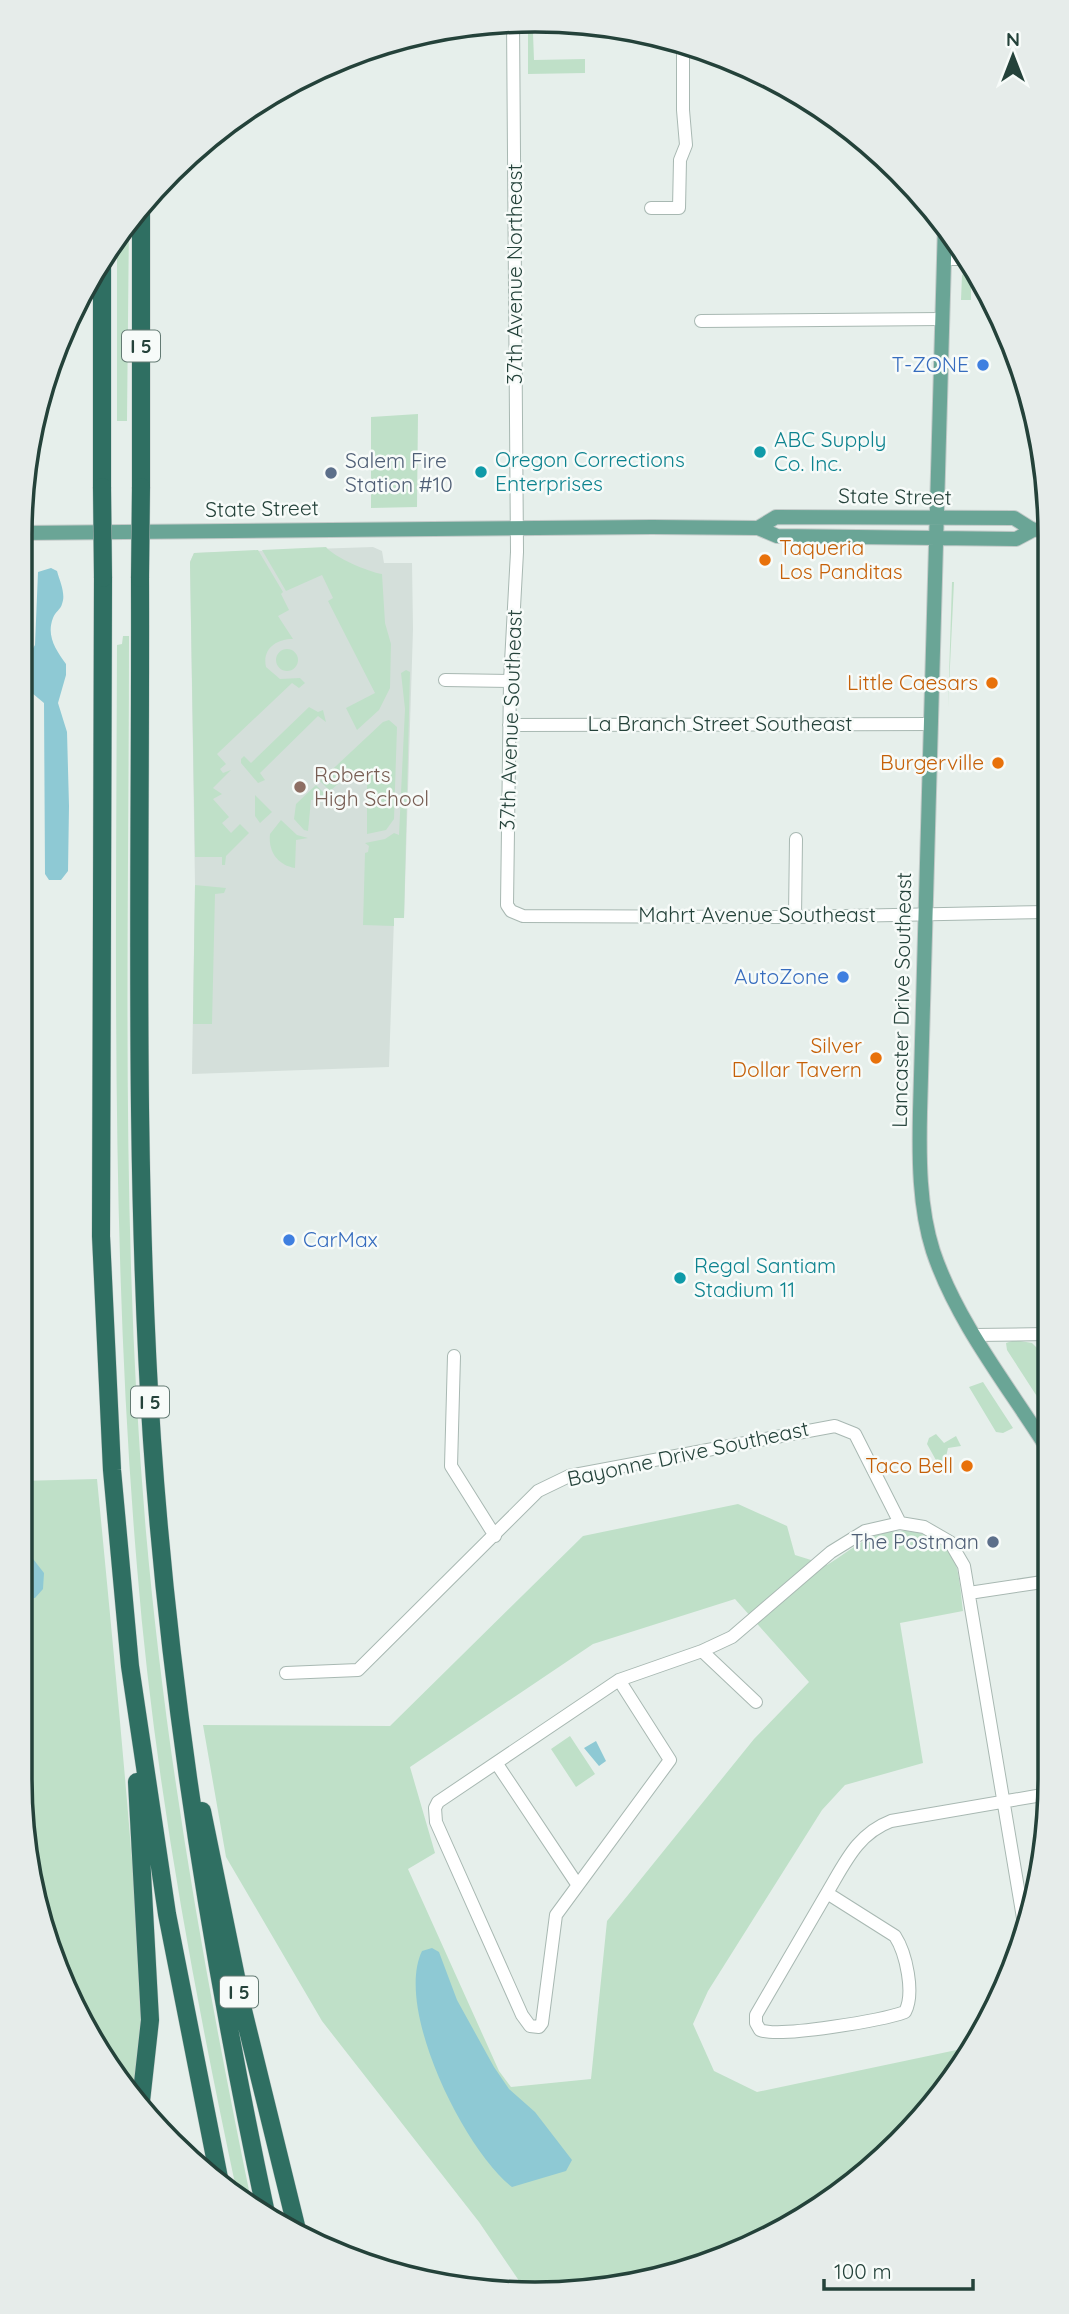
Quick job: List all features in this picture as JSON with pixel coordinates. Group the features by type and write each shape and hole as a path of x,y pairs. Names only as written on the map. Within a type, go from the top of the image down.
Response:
{"highway":[{"name":"I 5","path":"141,221 141,1209 158,1526 190,1804 216,1967 264,2203"},
{"name":"I 5","path":"102,278 103,578 99,1063 102,1283 112,1470 130,1666 172,1939 217,2170"},
{"path":"130,1666 149,1996 147,2063 142,2095"},
{"name":"I 5","path":"185,1749 201,1801 242,2006 296,2222"}],"main road":[{"name":"Lancaster Drive Southeast","path":"944,243 920,1134 924,1210 942,1273 975,1335 1038,1434"},
{"name":"State Street","path":"758,528 776,517 938,517 1014,518 1038,528"},
{"name":"State Street","path":"32,533 516,527 758,528 777,536 1016,539 1038,530"}],"street":[{"name":"37th Avenue Northeast","path":"513,33 516,527"},
{"path":"651,208 679,208 680,160 686,145 683,54"},
{"path":"944,258 955,259"},
{"path":"701,321 942,319"},
{"name":"37th Avenue Southeast","path":"511,911 507,898 509,725 516,527"},
{"path":"445,680 510,681"},
{"name":"La Branch Street Southeast","path":"509,725 931,724"},
{"path":"794,917 796,839"},
{"name":"Mahrt Avenue Southeast","path":"511,911 523,916 794,917 1038,912"},
{"path":"975,1335 1038,1334"},
{"path":"454,1356 451,1466 495,1536"},
{"name":"Bayonne Drive Southeast","path":"286,1673 358,1670 538,1491 569,1476 835,1426 855,1434 900,1522"},
{"path":"618,1680 670,1760 556,1915 542,2023 535,2028 522,2015 434,1814 435,1808 445,1795 497,1764 618,1680 702,1651 732,1637 850,1538 900,1522 925,1527 950,1542 962,1562 970,1593 1021,1906"},
{"path":"970,1593 1038,1583"},
{"path":"702,1651 756,1702"},
{"path":"497,1764 577,1884"},
{"path":"827,1893 895,1936 901,1945 910,1996 908,2006 905,2012 885,2017 777,2034 760,2030 756,2022 757,2015 827,1893 858,1841 878,1826 891,1821 1037,1796"}],"shaded area":[{"name":"Roberts High School","path":"373,547 382,551 384,563 412,563 413,629 404,918 394,918 389,1067 192,1074 195,885 190,562 194,553"}],"green space":[{"path":"528,33 533,33 534,60 585,59 585,73 528,74"},
{"path":"129,237 127,421 117,421 117,254"},
{"path":"964,274 971,285 971,300 961,300"},
{"path":"418,414 417,507 371,508 371,417"},
{"path":"326,547 352,564 382,574 385,623 391,644 390,688 379,710 357,730 346,708 375,693 328,601 333,598 322,575 286,591 262,550"},
{"path":"258,550 283,592 281,594 289,610 278,616 293,639 276,643 268,650 266,667 280,679 300,678 305,683 299,688 292,683 217,754 226,764 220,769 223,773 231,770 213,788 222,794 213,799 229,817 222,823 231,833 240,824 249,833 226,856 225,865 222,865 222,857 195,857 190,562 194,553"},
{"path":"952,582 954,582 948,708"},
{"path":"123,636 129,636 129,1196 132,1308 146,1532 154,1617 189,1870 250,2194 235,2184 205,2038 165,1803 144,1646 137,1567 123,1337 117,1107 117,645 122,644"},
{"path":"287,649 295,652 298,660 295,668 287,671 279,668 276,660 279,652"},
{"path":"406,670 410,672 404,918 394,918 394,926 363,925 365,853 368,852 369,846 365,843 385,839 394,833 399,835 405,709 401,673"},
{"path":"309,707 318,712 323,710 326,722 318,716 260,773 265,780 258,783 241,763 241,759 244,756 251,763"},
{"path":"389,720 397,727 394,819 386,830 367,834 367,774 340,773 339,783 330,791 320,781 383,722"},
{"path":"316,785 326,795 321,800 311,800 308,831 294,819 296,804"},
{"path":"255,795 272,812 260,823 255,816"},
{"path":"281,820 297,835 308,838 296,840 295,868 279,861 271,846 270,834"},
{"path":"195,885 226,888 224,893 215,894 212,1024 193,1024"},
{"path":"1015,1340 1032,1343 1038,1349 1038,1398 1007,1350 1006,1343"},
{"path":"983,1382 1013,1428 1003,1433 996,1432 969,1387"},
{"path":"936,1434 944,1443 956,1436 961,1446 948,1448 944,1466 937,1462 927,1444 929,1438"},
{"path":"97,1479 141,1974 140,2037 134,2085 83,2002 58,1941 41,1878 32,1779 32,1481"},
{"path":"738,1504 787,1526 795,1555 827,1565 868,1539 885,1533 909,1531 931,1537 941,1543 955,1562 963,1611 900,1623 923,1763 845,1785 822,1810 708,1991 693,2024 714,2071 757,2092 959,2050 913,2111 866,2158 814,2198 757,2231 696,2256 633,2273 567,2281 520,2282 479,2222 322,2021 226,1857 203,1725 390,1726 583,1536","holes":["735,1599 809,1682 754,1739 607,1921 591,2079 511,2087 499,2071 408,1869 435,1853 410,1767 593,1644"]},
{"path":"570,1736 595,1774 576,1787 551,1749"}],"water":[{"path":"51,568 57,571 63,596 51,625 51,637 66,664 66,675 58,703 67,732 69,806 68,871 61,880 49,880 45,874 44,703 32,693 32,650 35,645 38,572"},
{"path":"32,1558 44,1573 43,1589 32,1598"},
{"path":"596,1741 606,1761 599,1766 584,1748"},
{"path":"432,1948 439,1952 457,2000 494,2067 509,2089 535,2112 572,2160 566,2171 512,2187 493,2169 455,2112 426,2042 418,2007 416,1976 422,1951"}],"place":[{"name":"T-ZONE","path":"983,365"},
{"name":"ABC Supply Co. Inc.","path":"760,452"},
{"name":"Oregon Corrections Enterprises","path":"481,472"},
{"name":"Salem Fire Station #10","path":"331,473"},
{"name":"Taqueria Los Panditas","path":"765,560"},
{"name":"Little Caesars","path":"992,683"},
{"name":"Burgerville","path":"998,763"},
{"name":"Roberts High School","path":"300,787"},
{"name":"AutoZone","path":"843,977"},
{"name":"Silver Dollar Tavern","path":"876,1058"},
{"name":"CarMax","path":"289,1240"},
{"name":"Regal Santiam Stadium 11","path":"680,1278"},
{"name":"Taco Bell","path":"967,1466"},
{"name":"The Postman","path":"993,1542"}]}
